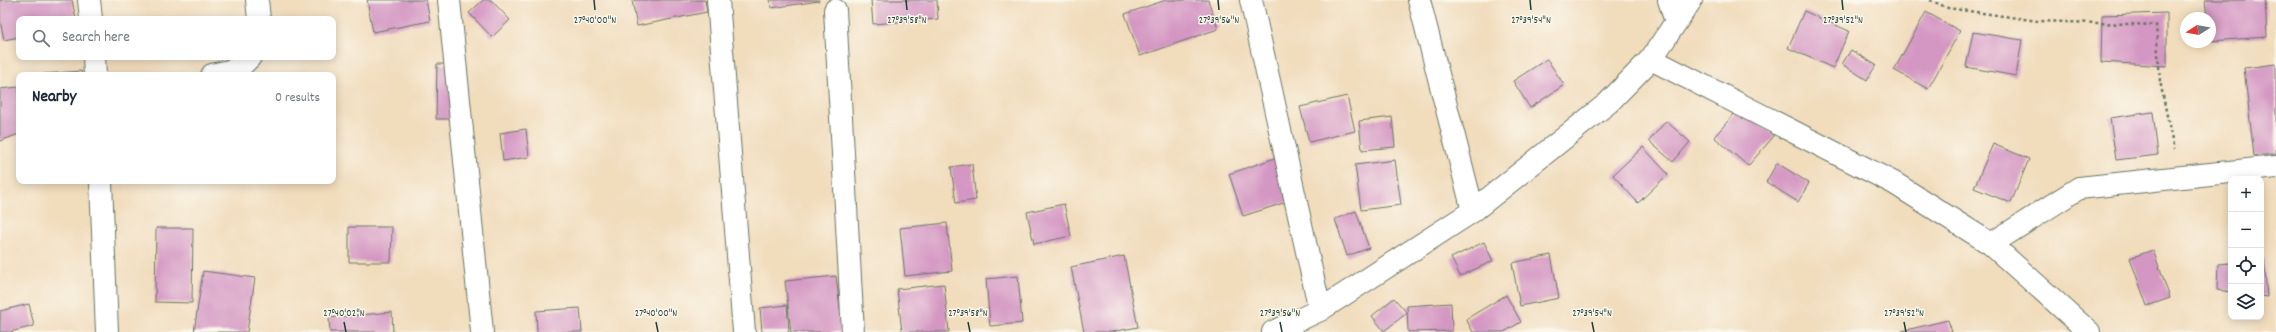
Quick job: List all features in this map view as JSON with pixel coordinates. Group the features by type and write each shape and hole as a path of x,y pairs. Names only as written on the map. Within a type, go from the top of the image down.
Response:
{"street":[{"path":"89,0 91,16"},
{"path":"257,0 259,16"},
{"path":"449,0 482,332"},
{"path":"718,0 744,332"},
{"path":"1251,0 1320,310"},
{"path":"1419,0 1473,211"},
{"path":"1669,0 1676,22"},
{"path":"1273,332 1320,310 1473,211 1608,103 1651,60 1691,0"},
{"path":"835,10 853,332"},
{"path":"94,60 95,72"},
{"path":"225,72 238,69 247,60"},
{"path":"1651,60 1894,183 1992,244 2089,332"},
{"path":"1992,244 2079,188 2276,167"},
{"path":"101,184 107,332"}],"path":[{"path":"1930,0 1948,8 2038,21 2156,25 2160,80 2180,178"}],"building":[{"path":"0,0 72,0 75,16 16,16 16,38 4,40 0,20"},
{"path":"367,0 426,0 430,21 373,32"},
{"path":"483,0 491,0 510,20 492,37 469,13"},
{"path":"632,0 705,0 707,12 637,26"},
{"path":"770,0 819,0 819,1 771,8"},
{"path":"871,0 937,0 938,19 873,24"},
{"path":"1166,0 1208,0 1218,29 1140,56 1125,14"},
{"path":"2205,0 2265,0 2267,37 2216,41 2216,12 2206,12"},
{"path":"1804,11 1849,31 1833,68 1788,48"},
{"path":"1926,12 1960,31 1928,89 1894,70"},
{"path":"2167,13 2167,66 2101,62 2102,15"},
{"path":"1973,32 2022,40 2016,76 1966,67"},
{"path":"1851,50 1876,65 1867,80 1842,64"},
{"path":"1547,59 1564,85 1530,108 1513,81"},
{"path":"437,64 453,64 452,119 436,119"},
{"path":"2276,64 2276,154 2254,156 2244,68"},
{"path":"16,87 16,135 0,141 0,89"},
{"path":"1347,96 1355,131 1309,142 1300,107"},
{"path":"1740,107 1774,136 1748,166 1714,137"},
{"path":"2153,112 2158,155 2116,160 2110,118"},
{"path":"1392,117 1395,147 1362,150 1359,121"},
{"path":"1666,121 1690,142 1673,162 1649,141"},
{"path":"526,129 529,157 503,161 500,133"},
{"path":"1993,144 2029,159 2011,203 1974,188"},
{"path":"1643,147 1668,174 1638,203 1613,175"},
{"path":"1278,157 1293,200 1243,216 1229,174"},
{"path":"1395,160 1401,205 1361,210 1355,165"},
{"path":"1777,163 1809,183 1798,202 1766,182"},
{"path":"972,164 976,200 956,203 951,167"},
{"path":"1064,204 1071,236 1034,244 1027,212"},
{"path":"1356,211 1369,248 1347,256 1335,219"},
{"path":"947,223 952,271 905,276 900,228"},
{"path":"349,227 392,227 391,262 349,262"},
{"path":"156,228 193,228 192,303 155,302"},
{"path":"1484,242 1493,261 1460,276 1451,258"},
{"path":"2153,250 2170,298 2147,306 2130,258"},
{"path":"1551,255 1559,298 1520,306 1512,263"},
{"path":"1124,256 1138,327 1111,332 1084,332 1071,267"},
{"path":"2264,258 2267,297 2264,296"},
{"path":"2228,263 2228,292 2217,290 2218,264"},
{"path":"203,271 255,278 247,332 194,332"},
{"path":"836,276 843,332 791,332 785,281"},
{"path":"1018,276 1022,323 990,326 986,279"},
{"path":"944,284 949,332 902,332 897,289"},
{"path":"1506,295 1521,322 1504,332 1473,332 1466,319"},
{"path":"1394,298 1407,313 1384,331 1372,316"},
{"path":"1451,303 1452,331 1408,332 1407,306"},
{"path":"29,304 34,326 10,332 0,332 0,311"},
{"path":"787,305 789,332 762,332 760,308"},
{"path":"580,308 582,332 537,332 536,311"},
{"path":"392,312 393,332 330,332 329,318"},
{"path":"1948,320 1952,332 1902,332 1902,331"}]}
